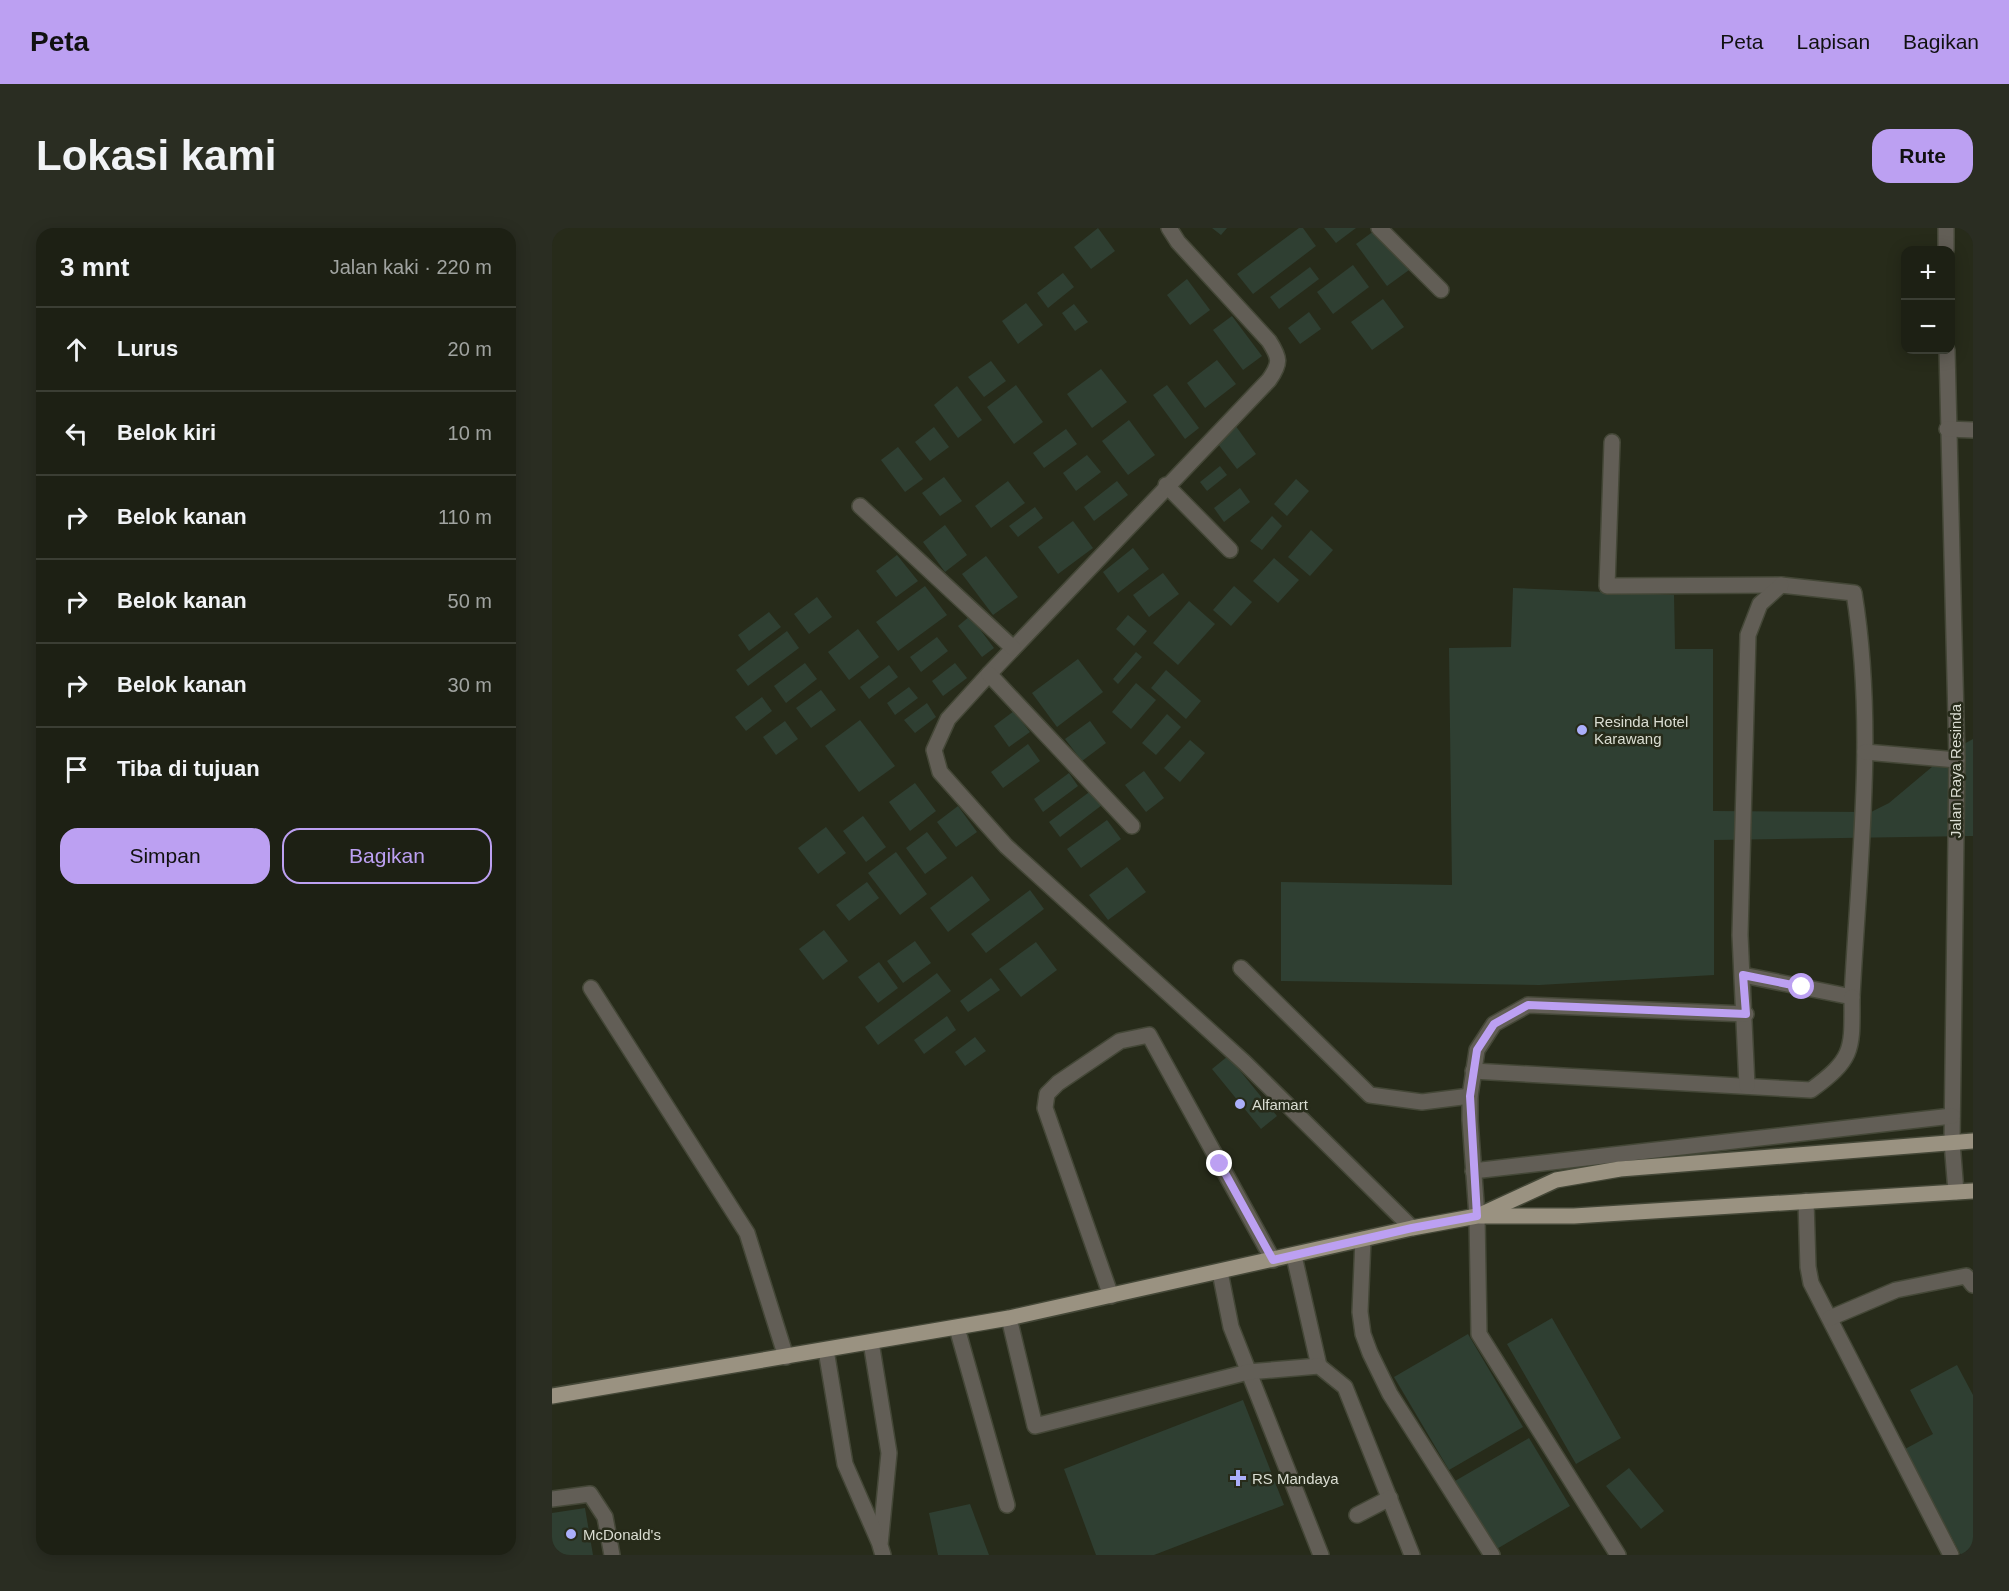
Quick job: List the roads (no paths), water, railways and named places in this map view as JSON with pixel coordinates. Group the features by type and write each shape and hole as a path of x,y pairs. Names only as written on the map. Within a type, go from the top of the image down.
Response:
{"main road":[{"path":"1477,1216 1556,1180 1620,1168 1973,1141"},
{"path":"552,1396 1009,1318 1412,1228 1477,1216 1574,1215 1973,1191"}],"street":[{"path":"1169,228 1178,242 1269,341 1278,355 1277,369 948,719 934,750 940,772 1006,846 1244,1062 1412,1228"},
{"path":"1379,228 1441,290"},
{"path":"1946,228 1946,246"},
{"name":"Jalan Raya Resinda","path":"1947,354 1947,429 1957,760 1952,1116 1956,1192"},
{"path":"1947,429 1973,430"},
{"path":"1473,1071 1811,1090 1837,1071 1852,1047 1852,997 1865,752 1863,645 1854,593 1781,585 1607,586 1612,442"},
{"path":"1166,485 1230,550"},
{"path":"860,506 1013,648"},
{"path":"1747,1086 1746,1014 1740,935 1748,635 1760,604 1781,585"},
{"path":"989,674 1132,826"},
{"path":"1865,752 1957,760"},
{"path":"1241,968 1370,1095 1422,1102 1470,1096"},
{"path":"1743,975 1852,997"},
{"path":"591,988 747,1233 786,1357"},
{"path":"1618,1555 1479,1334 1477,1216 1470,1096 1477,1050 1494,1024 1528,1005 1746,1014"},
{"path":"1111,1296 1045,1108 1047,1094 1058,1083 1120,1041 1133,1037 1149,1035 1273,1260"},
{"path":"1473,1171 1952,1116"},
{"path":"1806,1201 1808,1267 1811,1283 1951,1555"},
{"path":"1363,1239 1360,1312 1363,1334 1390,1394 1492,1555"},
{"path":"1294,1256 1319,1366 1345,1387 1412,1555"},
{"path":"1220,1272 1231,1327 1320,1555"},
{"path":"1830,1318 1896,1290 1966,1276 1973,1285"},
{"path":"1009,1318 1035,1426 1248,1372 1319,1366"},
{"path":"957,1328 1007,1505"},
{"path":"871,1342 889,1454 882,1550"},
{"path":"826,1350 845,1464 882,1550"},
{"path":"552,1499 590,1494 605,1517 612,1555"},
{"path":"1357,1515 1390,1498"}],"place":[{"name":"Resinda Hotel Karawang","path":"1582,730"},
{"name":"Alfamart","path":"1240,1104"},
{"name":"RS Mandaya","path":"1238,1478"},
{"name":"McDonald's","path":"571,1534"}]}
